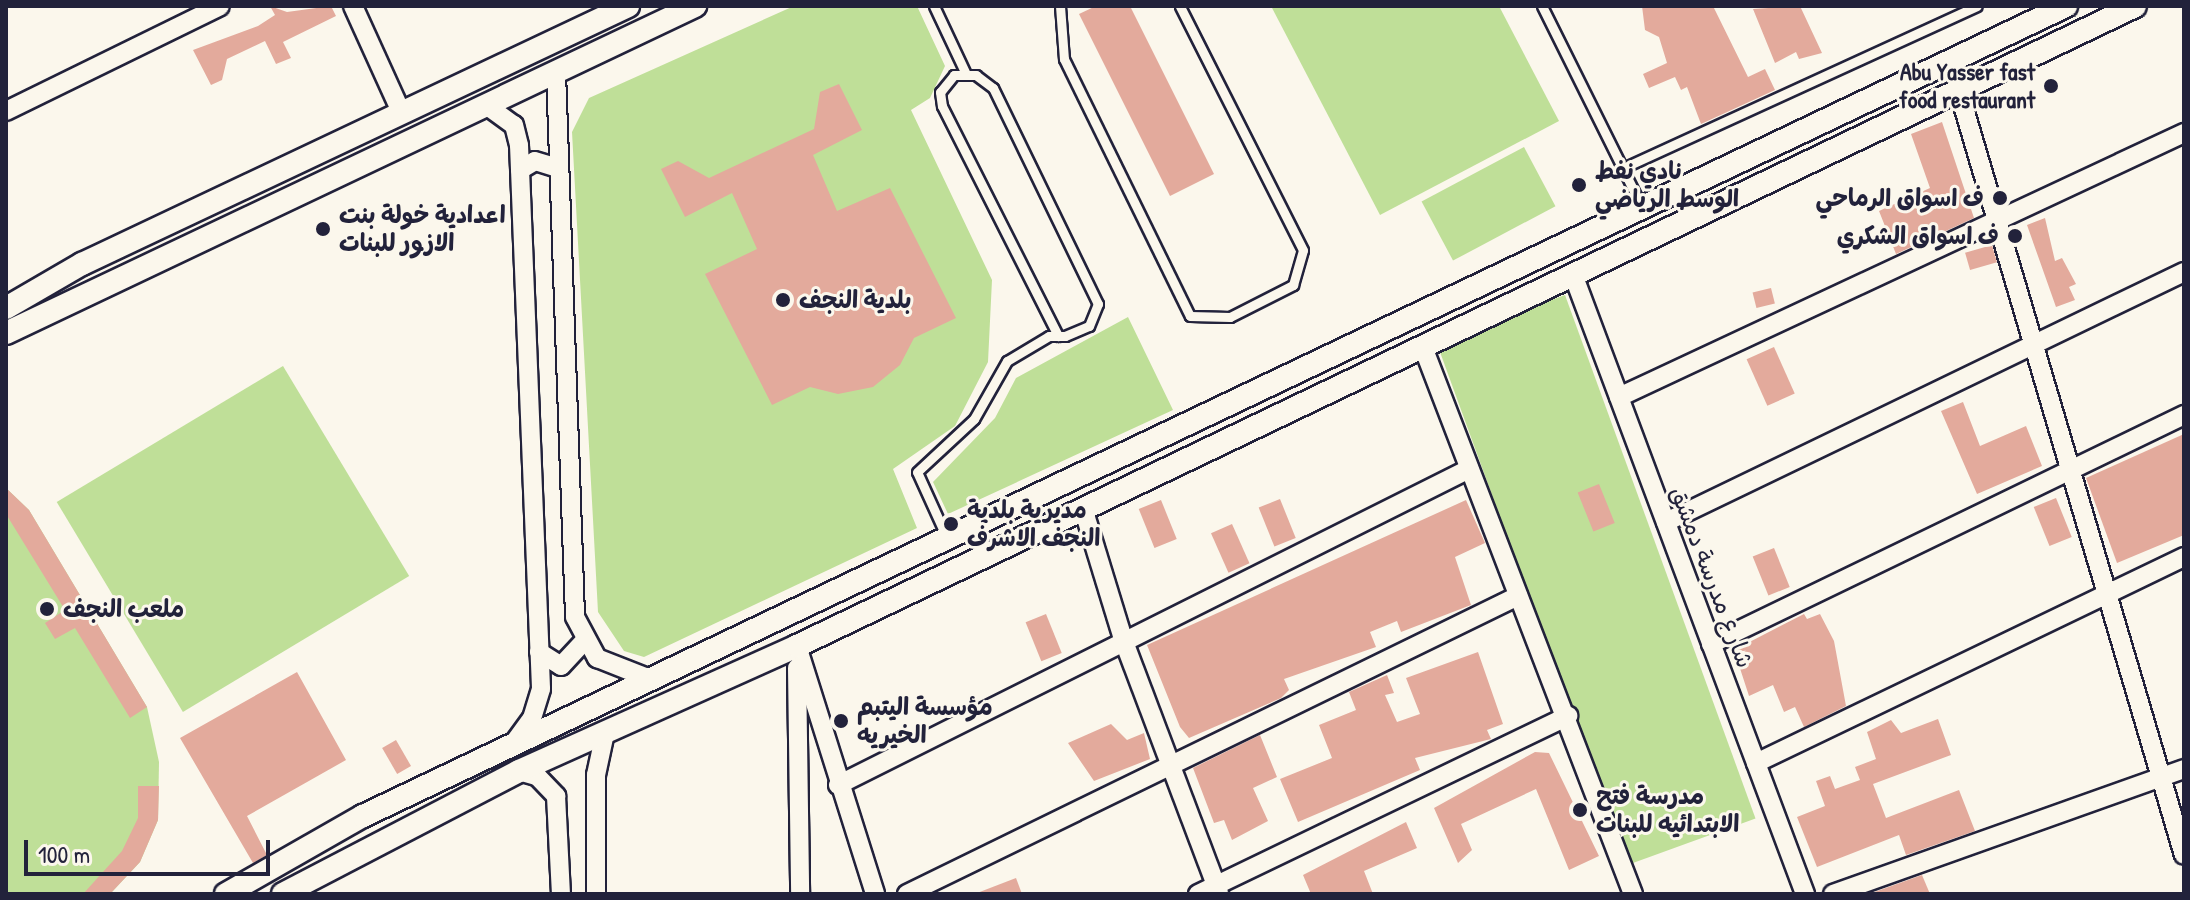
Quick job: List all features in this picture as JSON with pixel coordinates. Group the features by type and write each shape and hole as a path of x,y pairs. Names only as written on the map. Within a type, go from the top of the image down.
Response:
{"street":[{"path":"6,111 220,6"},
{"path":"353,6 401,112"},
{"path":"8,320 181,217 628,6"},
{"path":"8,320 194,244 695,6"},
{"path":"226,894 310,843 363,816 2066,6"},
{"path":"283,894 322,870 519,771 797,646 1211,447 1960,95 2105,12 2135,6"},
{"path":"556,72 555,167 575,617 597,658 650,679"},
{"path":"1960,95 2184,855"},
{"path":"486,105 514,125 520,170 539,652 538,705 513,744"},
{"path":"1619,397 1996,218 2184,133"},
{"path":"520,170 535,161 555,167"},
{"path":"181,217 179,235 194,244"},
{"path":"1666,522 2184,272"},
{"name":"شارع مدرسة دمشق","path":"1574,277 1805,894"},
{"path":"1423,347 1518,596 1568,716 1633,894"},
{"path":"1711,644 2184,415"},
{"path":"1202,417 1198,435 1211,447"},
{"path":"1156,439 1170,451 1167,468"},
{"path":"838,785 1123,639 1469,469"},
{"path":"1083,508 1123,639 1218,890"},
{"path":"1756,763 2184,557"},
{"path":"907,894 1518,596"},
{"path":"539,652 561,666 585,640"},
{"path":"797,646 838,785 875,894"},
{"path":"797,646 800,894"},
{"path":"1198,894 1218,890 1568,716"},
{"path":"596,894 596,775 605,733"},
{"path":"1833,894 2184,769"},
{"path":"519,771 537,776 556,796 561,894"},
{"path":"363,816 360,835 370,845"},
{"path":"310,843 324,855 322,870"}],"lane":[{"path":"934,6 965,72 993,88 1098,304 1089,326 1058,336 1007,361 974,419 917,472 947,538"},
{"path":"1060,6 1064,59 1190,316 1230,317 1293,285 1303,250 1180,6"},
{"path":"1542,6 1643,208"},
{"path":"1623,168 1977,6"},
{"path":"965,72 945,83 942,106 1058,336"}],"green space":[{"path":"794,6 917,6 945,66 930,98 911,110 992,280 988,362 955,426 893,469 917,528 644,657 624,651 598,612 572,132 589,98"},
{"path":"1271,6 1499,6 1559,121 1380,215"},
{"path":"1524,147 1555,206 1453,261 1422,201"},
{"path":"1565,295 1756,818 1627,865 1436,342"},
{"path":"1128,317 1173,410 948,514 933,482 995,418 1016,378"},
{"path":"283,366 409,576 183,712 57,502"},
{"name":"ملعب النجف","path":"6,488 29,510 147,707 159,762 158,820 140,862 110,894 6,894"}],"building":[{"path":"270,6 287,12 331,6 336,16 283,42 291,58 276,64 265,41 227,59 222,80 211,85 193,50 258,26 275,15"},
{"path":"1096,6 1130,6 1214,174 1170,196 1079,14"},
{"path":"1642,6 1713,6 1748,77 1765,69 1775,90 1701,124 1687,87 1681,90 1675,77 1649,88 1643,74 1667,63 1659,37 1645,30"},
{"path":"1800,6 1822,53 1799,59 1796,52 1775,63 1753,9"},
{"path":"839,84 862,130 813,155 837,211 890,188 956,318 914,338 900,365 873,387 838,394 810,387 772,405 705,274 757,249 732,193 685,217 661,169 678,161 709,178 814,129 820,92"},
{"path":"1942,122 1974,218 1896,254 1879,211 1930,188 1911,134"},
{"path":"2045,218 2055,261 2062,258 2076,284 2069,287 2075,300 2056,307 2027,225"},
{"path":"1992,245 1997,262 1970,270 1965,253"},
{"path":"1771,288 1775,304 1756,308 1753,293"},
{"path":"1774,347 1795,394 1767,406 1747,359"},
{"path":"1963,402 1980,446 2026,426 2042,466 1977,494 1941,411"},
{"path":"2184,434 2184,535 2117,563 2086,478"},
{"path":"1599,484 1615,523 1593,532 1578,493"},
{"path":"6,488 29,510 147,707 130,718 75,628 55,639 45,623 65,610 6,514"},
{"path":"2056,498 2072,537 2049,546 2034,507"},
{"path":"1280,499 1296,538 1274,547 1259,508"},
{"path":"1161,500 1177,539 1154,548 1139,509"},
{"path":"1466,500 1485,543 1455,557 1471,605 1401,632 1397,621 1370,632 1376,647 1284,679 1289,690 1281,698 1189,738 1180,727 1147,645"},
{"path":"1232,524 1249,563 1228,573 1211,533"},
{"path":"1774,548 1790,587 1768,596 1753,557"},
{"path":"1046,614 1062,653 1041,661 1026,622"},
{"path":"1804,614 1807,619 1820,614 1834,641 1846,706 1804,727 1795,707 1784,712 1773,685 1749,696 1734,650"},
{"path":"1478,652 1503,724 1487,730 1491,739 1415,758 1420,770 1298,822 1280,779 1332,758 1319,725 1356,710 1349,692 1387,675 1394,693 1385,695 1397,722 1420,714 1406,678"},
{"path":"297,672 346,760 247,816 267,855 253,863 180,738"},
{"path":"1938,719 1951,755 1873,784 1886,818 1959,790 1975,831 1906,855 1899,835 1817,867 1797,817 1825,806 1816,781 1830,776 1835,789 1860,780 1855,767 1876,759 1867,732 1891,720 1901,733"},
{"path":"1111,724 1127,740 1144,733 1150,759 1094,781 1068,743"},
{"path":"1260,735 1277,777 1253,788 1268,821 1232,840 1224,820 1214,823 1193,768"},
{"path":"396,740 411,766 397,774 382,748"},
{"path":"1535,752 1549,753 1599,856 1569,870 1536,789 1461,824 1472,850 1458,863 1434,808"},
{"path":"138,786 159,786 158,820 140,862 110,894 83,894 122,851 138,818"},
{"path":"1406,822 1417,848 1364,871 1373,894 1311,894 1303,875"},
{"path":"1922,875 1930,894 1869,894"},
{"path":"1016,878 1022,894 977,894 977,893"}],"place":[{"name":"Abu Yasser fast food restaurant","path":"2051,86"},
{"name":"نادي نفط الوسط الرياضي","path":"1579,185"},
{"name":"ف اسواق الرماحي","path":"2000,198"},
{"name":"اعدادية خولة بنت الازور للبنات","path":"323,229"},
{"name":"ف اسواق الشكري","path":"2015,236"},
{"name":"بلدية النجف","path":"783,300"},
{"name":"مديرية بلدية النجف الاشرف","path":"951,524"},
{"name":"ملعب النجف","path":"47,609"},
{"name":"مؤسسة اليتبم الخيريه","path":"841,721"},
{"name":"مدرسة فتح الابتدائيه للبنات","path":"1580,810"}]}
